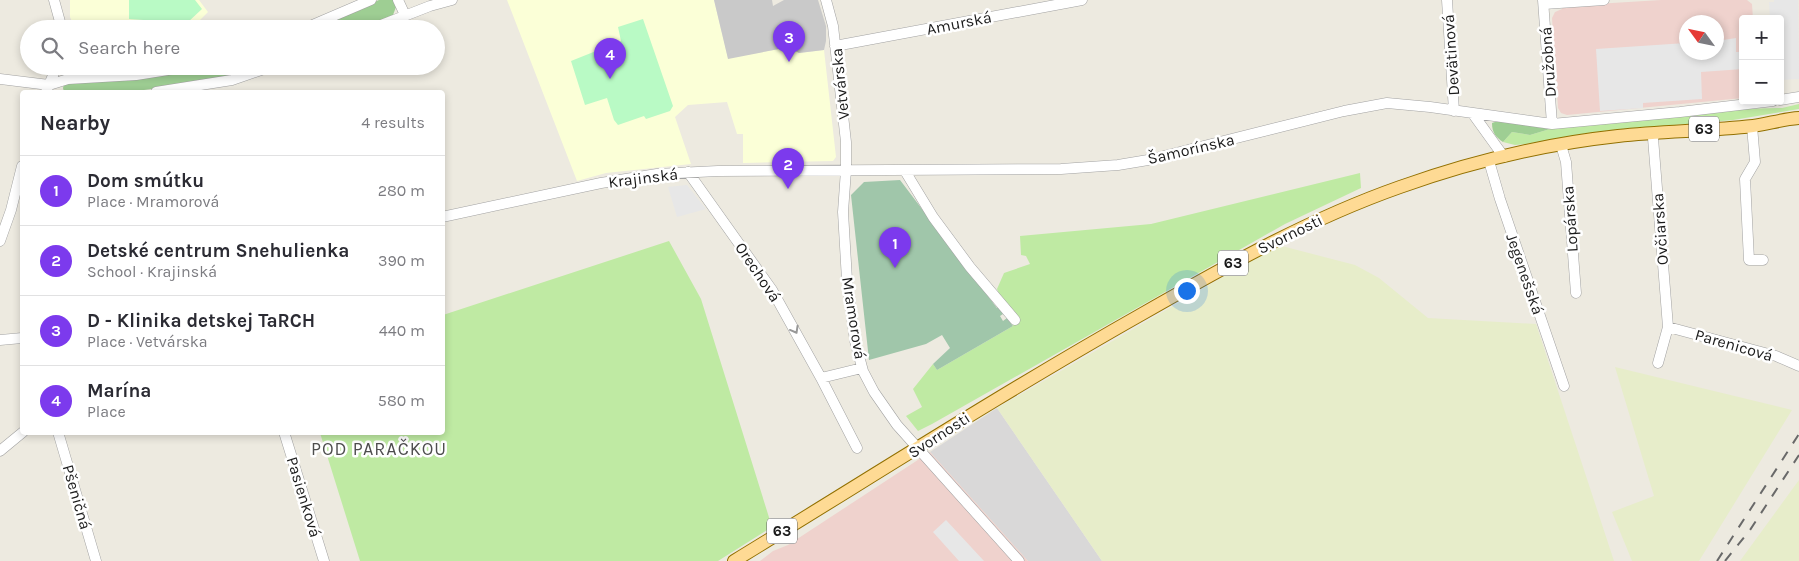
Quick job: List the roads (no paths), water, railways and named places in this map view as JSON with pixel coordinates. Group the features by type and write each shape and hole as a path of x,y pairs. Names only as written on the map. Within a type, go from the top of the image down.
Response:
{"main road":[{"name":"Svornosti","path":"734,561 1023,382 1287,234 1338,211 1401,186 1504,157 1561,145 1607,137 1752,126 1799,118"}],"street":[{"path":"54,0 60,20"},
{"path":"324,20 371,0"},
{"path":"398,0 405,15"},
{"path":"392,20 452,0"},
{"name":"Vetvárska","path":"826,0 832,21 835,46 845,136 846,170"},
{"name":"Amurská","path":"835,46 1082,0"},
{"name":"Devätinová","path":"1447,0 1454,111"},
{"path":"1543,2 1604,0"},
{"name":"Družobná","path":"1543,2 1552,124"},
{"path":"47,89 53,75"},
{"path":"0,79 47,89 68,79 122,75"},
{"path":"170,90 217,83 239,75"},
{"path":"1784,99 1799,97"},
{"name":"Šamorínska","path":"846,170 1061,169 1118,165 1148,160 1371,105 1392,103 1552,124 1739,105"},
{"path":"1473,114 1504,157"},
{"path":"1752,126 1755,162 1745,179 1749,260 1763,260"},
{"name":"Ovčiarska","path":"1656,132 1653,138 1668,327"},
{"name":"Lopárska","path":"1561,145 1566,162 1576,293"},
{"name":"Jegenešská","path":"1489,161 1511,234 1564,386"},
{"name":"Krajinská","path":"445,216 600,182 658,174 846,170"},
{"name":"Mramorová","path":"846,170 843,212 845,263 853,327 862,368 874,392 889,414 1019,561"},
{"path":"905,170 933,217 970,267 1014,320"},
{"name":"Orechová","path":"688,172 770,286 857,448"},
{"path":"0,241 11,210 20,174"},
{"path":"1658,363 1668,327"},
{"name":"Parenicová","path":"1668,327 1776,356 1799,366"},
{"path":"0,340 20,338"},
{"path":"821,378 862,368"},
{"path":"0,450 20,434"},
{"name":"Pšeničná","path":"59,435 96,561"},
{"name":"Pasienková","path":"285,435 324,561"}],"railway":[{"path":"1717,561 1799,434"},
{"path":"1725,561 1750,530 1799,455"}],"place":[{"name":"D - Klinika detskej TaRCH","path":"789,62"},
{"name":"Marína","path":"610,79"},
{"name":"Detské centrum Snehulienka","path":"788,189"},
{"name":"Dom smútku","path":"895,268"}],"district":[{"name":"POD PARAČKOU","path":"379,449"}]}
